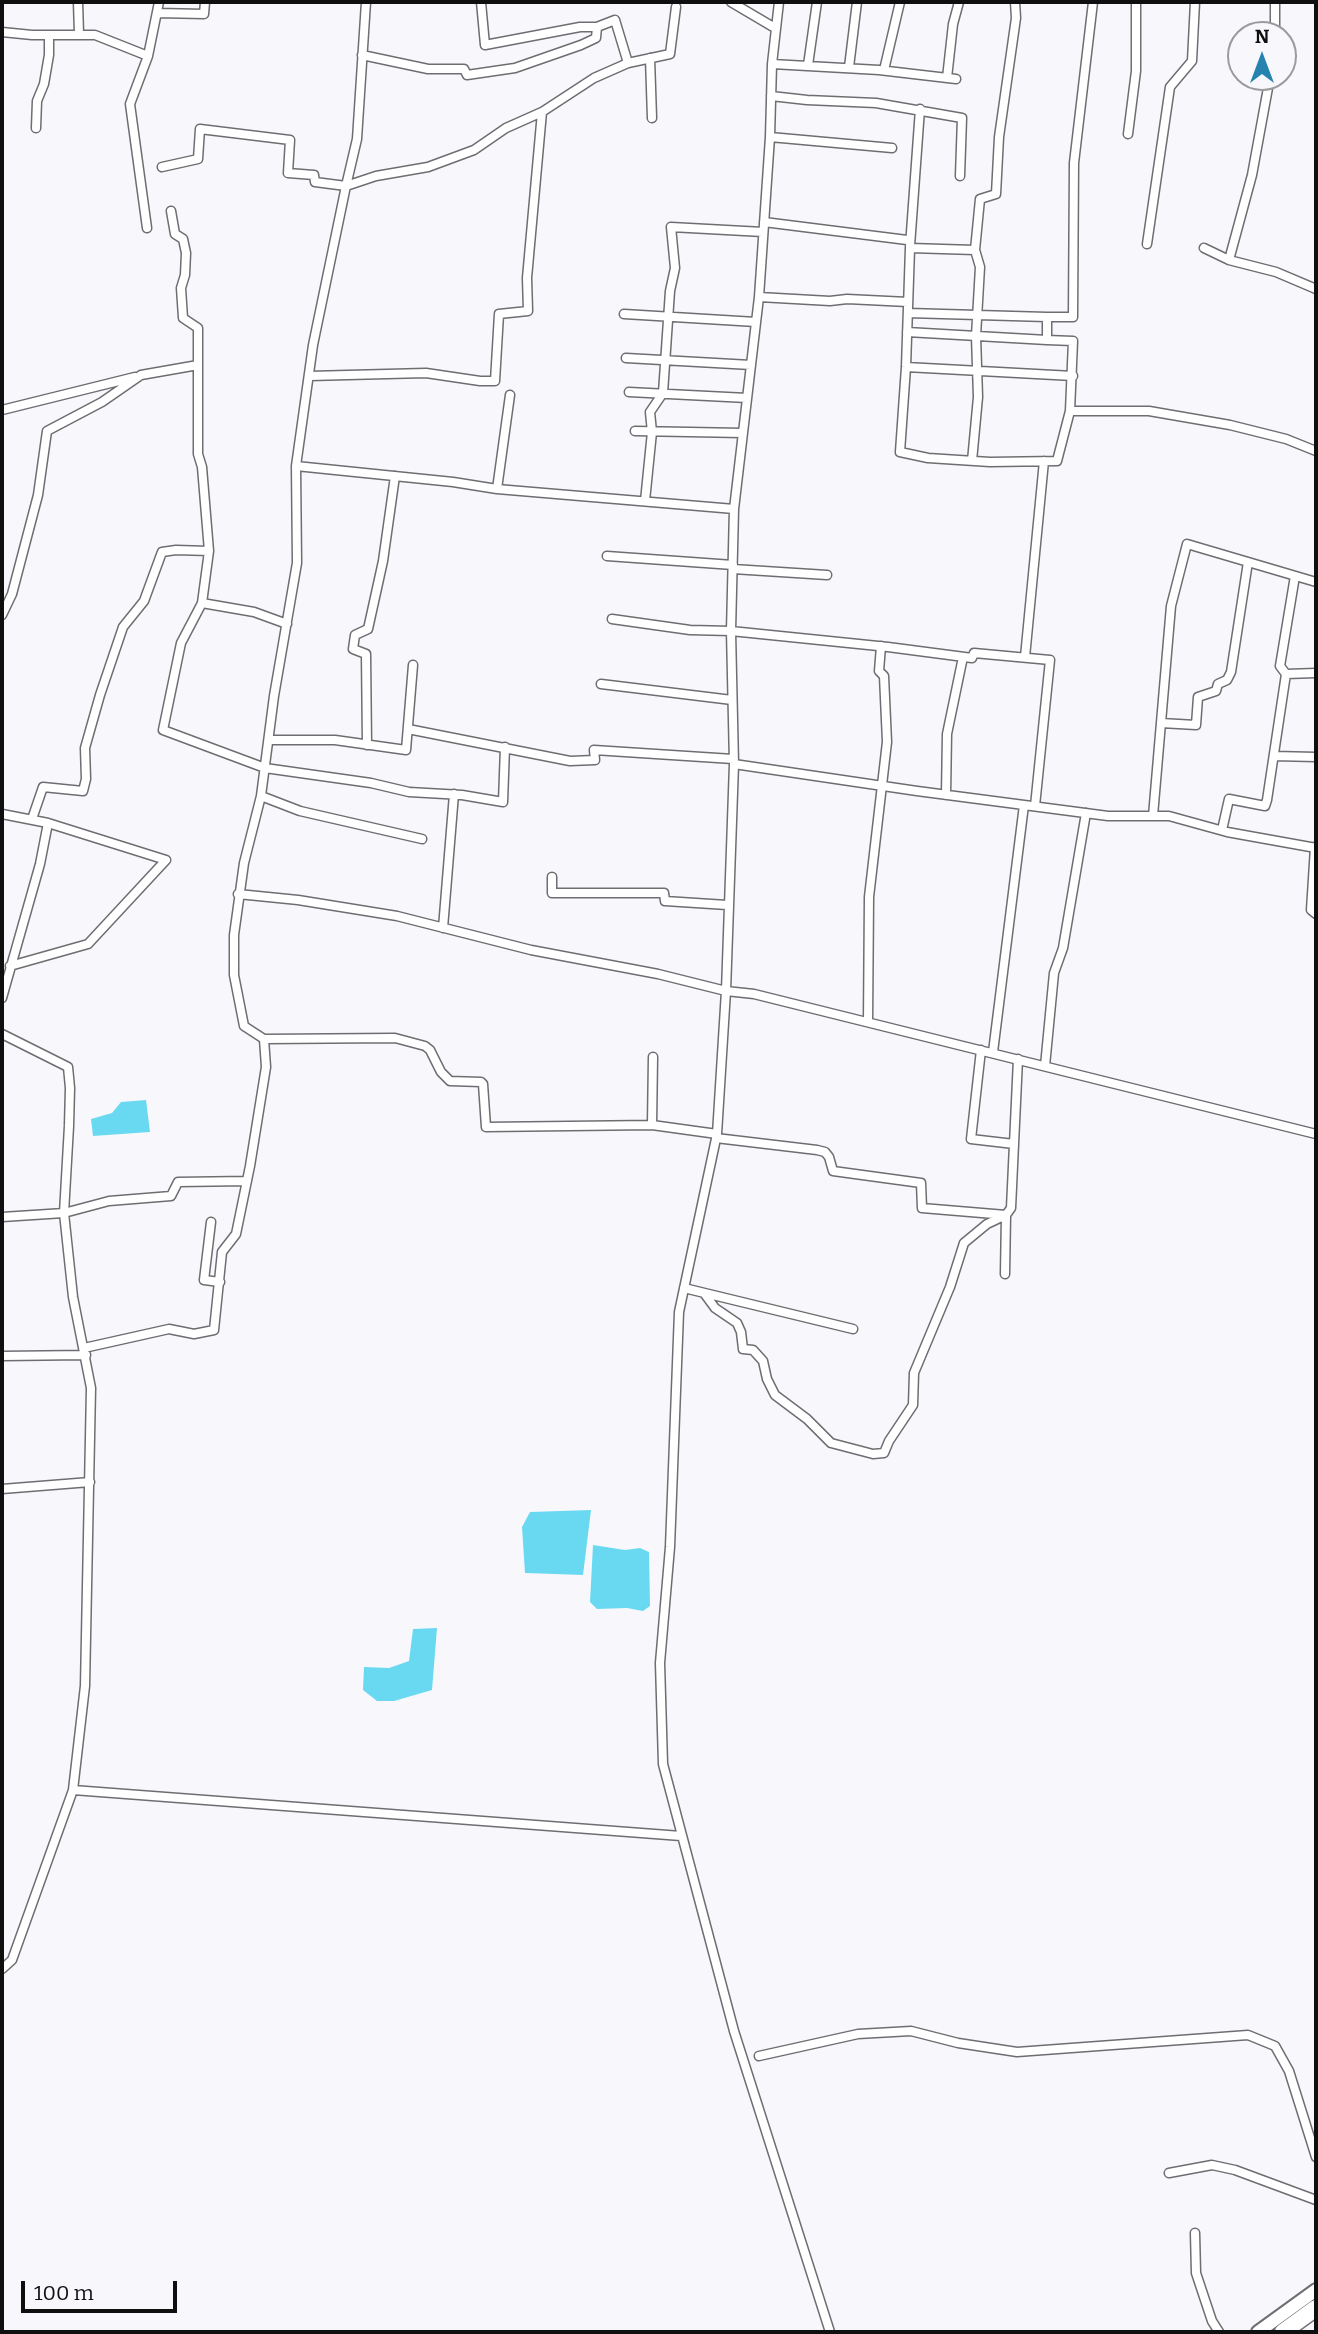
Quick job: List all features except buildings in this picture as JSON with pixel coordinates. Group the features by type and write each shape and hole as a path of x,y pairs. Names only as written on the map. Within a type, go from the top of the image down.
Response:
{"highway":[{"path":"1283,2332 1316,2308"}],"main road":[{"path":"1258,2332 1316,2290"}],"street":[{"path":"78,2 79,34"},
{"path":"147,228 130,104 148,56 159,2"},
{"path":"158,13 204,14 205,2"},
{"path":"366,2 357,139 324,284 296,466 297,563 261,796 238,894 234,975 244,1026 264,1040 395,1038 425,1046 450,1081 483,1084 486,1127 652,1125 817,1150 825,1152 829,1157 833,1171 921,1183 922,1208 1006,1215"},
{"path":"481,2 485,45 580,27 597,27 615,20 628,63"},
{"path":"731,2 775,28"},
{"path":"779,2 772,64 759,297 734,509 731,631 734,761 726,991 717,1136 679,1312 670,1547 660,1663 663,1764 681,1836 734,2031 830,2332"},
{"path":"808,65 817,2"},
{"path":"849,67 858,2"},
{"path":"884,70 900,2"},
{"path":"772,64 849,67 952,78 953,24 959,2"},
{"path":"972,460 978,397 976,315 980,267 975,250 980,199 996,194 999,137 1016,2"},
{"path":"908,313 1073,317 1074,163 1093,2"},
{"path":"1128,134 1136,71 1136,2"},
{"path":"1147,244 1170,87 1192,61 1195,2"},
{"path":"1275,2 1275,21"},
{"path":"162,167 198,159 200,129 289,140 288,173 314,175 315,182 346,186 376,176 428,167 474,150 506,128 542,111 594,78 628,63 670,54 676,7"},
{"path":"362,55 428,69 464,69 467,75 515,68 581,45 596,38 597,27"},
{"path":"2,32 104,37 148,56"},
{"path":"36,128 37,101 44,84 50,35"},
{"path":"650,58 652,118"},
{"path":"1228,260 1252,175 1267,91"},
{"path":"771,96 876,103 962,118 960,176"},
{"path":"907,332 1073,341 1070,411 1057,461 928,458 900,452 906,367 908,244 920,109"},
{"path":"309,376 426,373 495,381 499,314 528,311 527,278 542,111"},
{"path":"770,137 892,148"},
{"path":"171,211 175,234 183,239 186,253 185,275 181,288 183,318 198,328 198,454 202,467 209,551 202,603 181,643 163,730 265,768 371,783 409,792 454,794 503,802 505,747"},
{"path":"764,222 908,244 975,250"},
{"path":"645,501 652,432 650,412 663,393 668,316 675,268 671,227 763,232"},
{"path":"1204,248 1228,260 1316,286"},
{"path":"759,297 830,302 847,299 908,302"},
{"path":"624,314 756,322"},
{"path":"1047,317 1047,340"},
{"path":"626,358 751,365"},
{"path":"2,410 141,375 198,365"},
{"path":"906,367 1073,376"},
{"path":"2,615 12,594 38,495 47,431 102,402 141,375"},
{"path":"629,392 747,398"},
{"path":"497,489 510,396"},
{"path":"1070,411 1149,411 1230,425 1286,439 1316,451"},
{"path":"635,431 743,433"},
{"path":"1025,657 1044,461"},
{"path":"296,466 497,489 734,509"},
{"path":"367,745 366,654 353,649 355,635 368,629 383,561 395,476"},
{"path":"1153,816 1171,606 1187,544 1316,582"},
{"path":"32,819 43,787 83,791 86,779 85,748 104,684 123,627 145,601 162,552 209,551"},
{"path":"607,556 827,575"},
{"path":"1161,723 1196,725 1198,697 1216,691 1218,684 1227,680 1231,672 1248,562"},
{"path":"1222,830 1229,799 1265,806 1286,674 1280,666 1295,576"},
{"path":"202,603 254,612 287,624"},
{"path":"612,619 690,631 731,631 972,658 974,653 1050,660 1035,806"},
{"path":"868,1023 869,897 887,742 884,676 879,671 881,646"},
{"path":"946,795 947,734 963,657"},
{"path":"269,740 335,740 407,750 413,665"},
{"path":"1286,674 1316,673"},
{"path":"601,684 732,700"},
{"path":"408,729 570,761 595,760 594,750 734,761 881,786 1108,816 1169,816 1222,830 1316,848 1311,910 1316,915"},
{"path":"1274,756 1316,757"},
{"path":"443,928 454,794"},
{"path":"261,796 300,811 422,839"},
{"path":"993,1052 1024,805"},
{"path":"1045,1066 1054,973 1063,948 1086,813"},
{"path":"2,814 48,823 166,860 88,944 10,966"},
{"path":"2,998 40,864 48,823"},
{"path":"552,877 552,893 664,893 664,901 727,905"},
{"path":"238,894 397,916 531,950 658,974 726,991 754,994 1316,1134"},
{"path":"2,1034 68,1067 69,1126 64,1213 73,1297 91,1388 85,1686 73,1790 12,1959 2,1969"},
{"path":"2,1356 85,1351 169,1329 194,1334 214,1330 222,1252 236,1234 264,1087 264,1040"},
{"path":"981,1049 971,1139 1014,1144"},
{"path":"652,1125 653,1057"},
{"path":"1005,1274 1006,1215 1010,1208 1018,1059"},
{"path":"2,1217 64,1213 109,1201 171,1196 178,1182 247,1181"},
{"path":"704,1293 715,1308 737,1323 743,1349 753,1350 763,1361 767,1379 775,1395 807,1419 831,1443 873,1454 884,1453 913,1405 914,1373 950,1287 964,1243 986,1224 1006,1215"},
{"path":"211,1222 204,1280 220,1282"},
{"path":"684,1288 853,1329"},
{"path":"2,1489 90,1482"},
{"path":"73,1790 681,1836"},
{"path":"2,1952 12,1959"},
{"path":"759,2056 858,2035 911,2031 958,2043 1017,2052 1248,2035 1275,2046 1280,2054 1289,2071 1316,2157"},
{"path":"1169,2173 1212,2165 1316,2200"},
{"path":"1195,2233 1196,2273 1212,2321 1219,2332"}],"water":[{"path":"146,1100 150,1132 93,1136 91,1119 112,1113 121,1102"},
{"path":"591,1510 583,1575 525,1573 522,1527 530,1512"},
{"path":"593,1545 625,1550 640,1548 649,1552 650,1606 643,1611 627,1608 597,1609 590,1602"},
{"path":"437,1628 432,1690 394,1701 377,1701 363,1690 364,1667 389,1668 409,1661 413,1629"}]}
